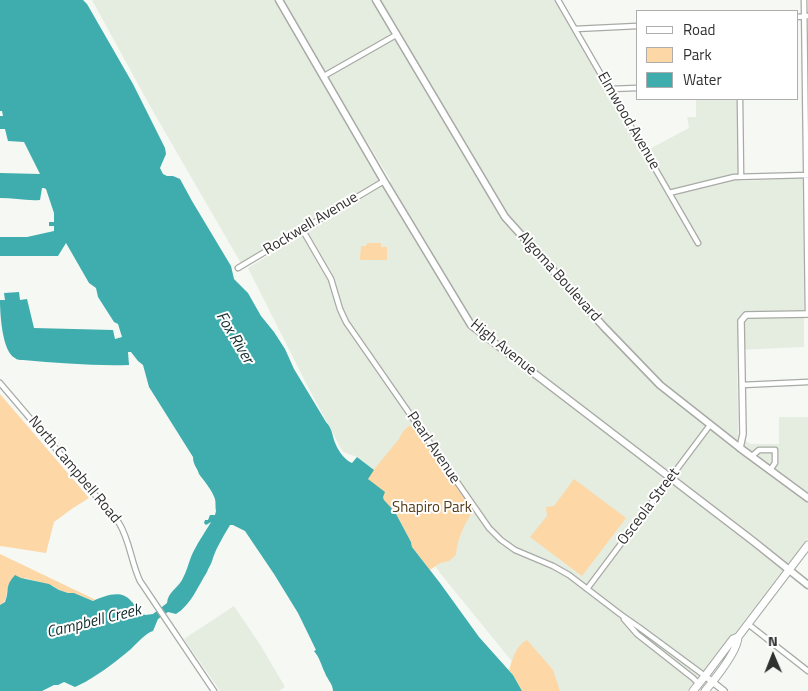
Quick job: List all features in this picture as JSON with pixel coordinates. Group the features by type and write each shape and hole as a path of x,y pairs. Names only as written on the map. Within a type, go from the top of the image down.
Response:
{"main road":[{"name":"High Avenue","path":"279,0 384,181 471,325 808,585"},
{"name":"Algoma Boulevard","path":"376,0 502,213 604,327 660,385 740,448 808,498"},
{"path":"693,691 734,639 738,637 808,545"},
{"path":"706,691 738,643 738,637"}],"street":[{"name":"Elmwood Avenue","path":"558,0 698,243"},
{"path":"740,448 743,434 741,321 746,315 808,314 806,16 804,0"},
{"path":"575,29 636,26"},
{"path":"324,76 396,34"},
{"path":"610,89 636,88"},
{"path":"740,100 741,177"},
{"path":"669,193 734,177 807,175"},
{"name":"Rockwell Avenue","path":"238,268 384,181"},
{"name":"Pearl Avenue","path":"302,229 331,280 346,322 489,528 515,550 553,566 588,589 724,691"},
{"path":"742,385 808,382"},
{"name":"North Campbell Road","path":"0,383 119,523 127,539 137,574 158,609 214,691"},
{"name":"Osceola Street","path":"588,589 710,425"},
{"path":"752,456 759,450 775,450 775,462 770,470"},
{"name":"Pearl Avenue","path":"620,614 637,634 693,678 706,691"},
{"path":"748,624 808,670"}],"shaded area":[{"path":"92,0 279,0 384,181 242,265 150,106"},
{"path":"280,0 554,0 642,153 689,128 687,117 696,117 696,100 738,100 739,172 741,181 804,178 804,347 737,350 738,435 750,444 779,444 779,417 808,417 808,538 708,668 688,691 530,691 510,659 440,573 374,470 357,457 343,452 248,268 391,181"},
{"path":"234,606 261,646 285,687 279,691 220,691 184,639"}],"green space":[{"path":"367,243 381,243 381,247 387,247 387,260 360,260 361,246 366,246"},
{"path":"0,394 89,498 54,522 46,553 0,547"},
{"name":"Shapiro Park","path":"416,423 466,496 473,511 462,532 456,555 449,561 440,563 430,570 412,547 395,512 367,478 404,431"},
{"path":"574,479 626,518 582,576 530,537 547,516 546,507 554,506"},
{"path":"0,554 96,600 68,593 53,586 25,578 7,590 5,600 0,605"},
{"path":"527,640 553,670 560,691 522,691 509,670 517,649"}],"water":[{"path":"0,0 83,0 87,4 133,84 165,148 166,154 160,168 163,174 180,179 231,266 234,279 248,293 261,316 285,349 294,369 330,427 337,448 352,463 357,457 374,470 368,479 385,492 384,500 395,512 412,547 479,637 513,675 522,691 333,691 298,613 274,574 245,531 230,525 207,572 186,606 176,614 168,612 158,619 153,631 104,670 75,687 64,682 42,691 0,691 0,605 5,602 8,586 15,575 49,584 59,590 74,593 93,601 118,594 123,595 145,615 153,614 167,603 171,593 182,580 193,553 211,522 206,525 204,523 205,520 208,520 210,515 215,515 216,511 212,492 199,474 193,457 149,387 143,365 131,352 128,352 129,365 102,365 19,360 7,348 3,332 0,300 5,300 4,293 19,292 20,300 27,299 34,328 113,330 115,339 122,337 118,324 114,322 98,297 96,288 89,283 66,243 58,256 0,256 0,237 27,237 54,231 54,226 49,226 49,222 54,222 54,213 44,188 42,188 40,200 0,198 0,173 40,174 24,142 8,141 5,129 0,129 0,116 3,116 2,111 0,111"}],"water label":[{"name":"Fox River","path":"234,338"},
{"name":"Campbell Creek","path":"94,622"}]}
